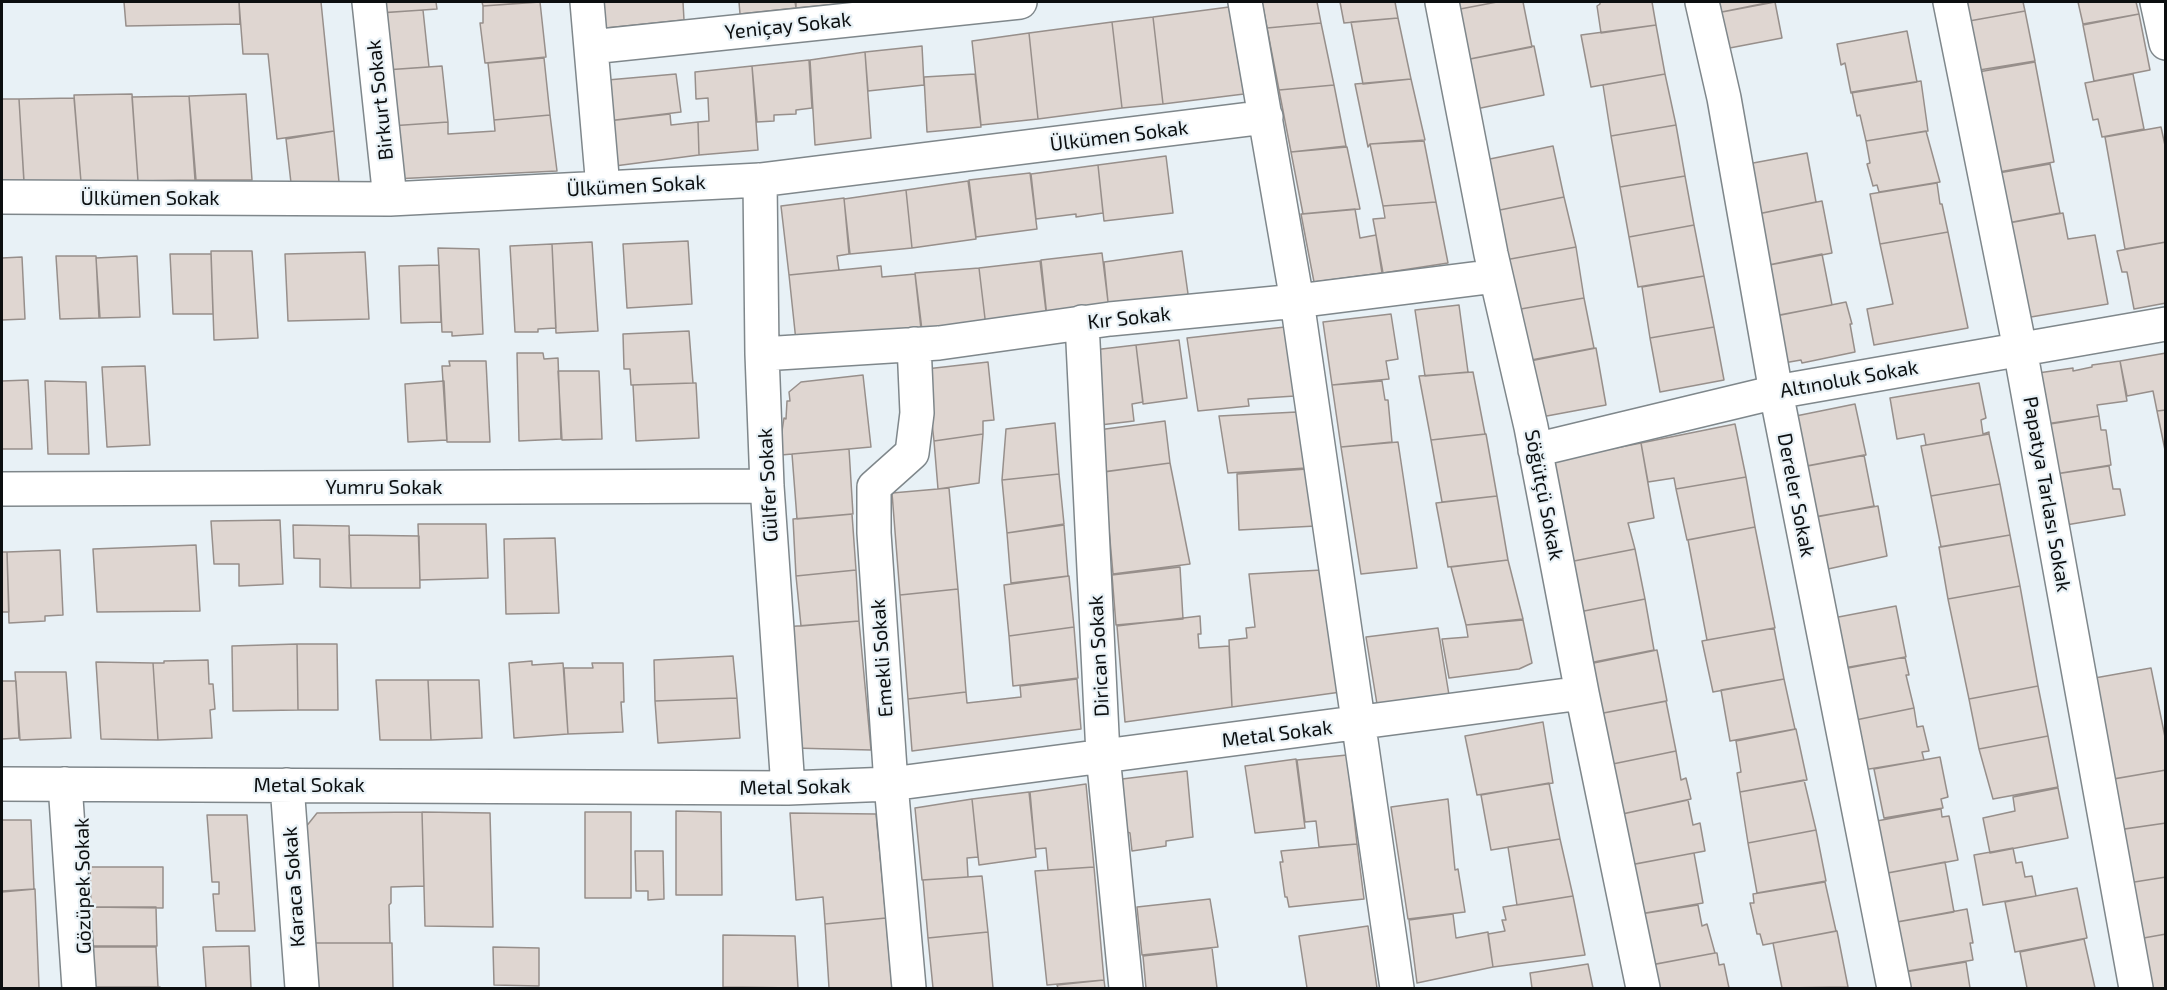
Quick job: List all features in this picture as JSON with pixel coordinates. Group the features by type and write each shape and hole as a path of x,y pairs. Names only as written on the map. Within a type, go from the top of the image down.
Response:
{"street":[{"name":"Birkurt Sokak","path":"369,2 390,199"},
{"path":"587,2 603,188"},
{"name":"Yeniçay Sokak","path":"591,47 1020,2"},
{"path":"1245,2 1297,302 1397,988"},
{"name":"Söğütçü Sokak","path":"1442,2 1496,276 1535,450 1643,988"},
{"name":"Dereler Sokak","path":"1702,2 1724,98 1776,392 1894,988"},
{"name":"Papatya Tarlası Sokak","path":"1950,2 2020,349 2136,988"},
{"path":"2157,2 2166,43"},
{"name":"Ülkümen Sokak","path":"2,197 390,199 760,180 1266,117"},
{"name":"Gülfer Sokak","path":"760,180 762,354 767,486 788,788"},
{"name":"Kır Sokak","path":"762,354 939,343 1082,322 1297,302 1496,276"},
{"name":"Dirican Sokak","path":"1082,322 1104,755 1126,988"},
{"name":"Altınoluk Sokak","path":"1535,450 1776,392 2166,324"},
{"name":"Emekli Sokak","path":"909,988 891,784 874,532 874,487 912,453 917,412 914,344"},
{"name":"Yumru Sokak","path":"2,489 767,486"},
{"name":"Metal Sokak","path":"2,784 788,788 891,784 1582,693"},
{"path":"73,784 79,988"},
{"name":"Gözüpek Sokak","path":"73,784 85,988"},
{"name":"Karaca Sokak","path":"287,785 302,988"}],"building":[{"path":"124,2 239,2 240,24 126,26"},
{"path":"239,2 321,2 334,131 277,139 268,54 243,54"},
{"path":"379,2 436,2 437,9 380,13"},
{"path":"482,2 536,2 483,6"},
{"path":"540,2 546,57 485,63 480,23 483,23 483,6"},
{"path":"592,2 683,2 684,20 596,29"},
{"path":"739,2 795,2 796,8 740,14"},
{"path":"796,2 859,2 796,8"},
{"path":"1262,2 1317,2 1321,23 1267,28"},
{"path":"1340,2 1395,2 1398,18 1344,23"},
{"path":"1453,2 1497,2 1455,10"},
{"path":"1497,2 1523,2 1532,47 1465,60 1455,10"},
{"path":"1600,2 1652,2 1656,25 1601,33 1597,6"},
{"path":"1704,2 1771,2 1707,15"},
{"path":"1775,2 1782,38 1714,51 1706,15"},
{"path":"1953,2 2023,2 2025,11 1958,23"},
{"path":"2078,2 2136,2 2139,14 2083,24"},
{"path":"1229,7 1244,94 1163,104 1153,17"},
{"path":"423,10 429,67 385,70 378,13"},
{"path":"2025,11 2035,61 1967,72 1958,23"},
{"path":"2139,14 2150,70 2094,81 2083,25"},
{"path":"1153,17 1163,104 1122,108 1112,22"},
{"path":"1398,18 1411,79 1363,84 1351,22"},
{"path":"1112,22 1122,108 1038,119 1029,33"},
{"path":"1321,23 1334,85 1279,90 1267,28"},
{"path":"1656,25 1665,74 1591,87 1581,35"},
{"path":"1907,31 1917,82 1851,93 1845,63 1841,65 1837,44"},
{"path":"1029,33 1038,119 981,125 972,41"},
{"path":"922,46 924,85 868,91 865,52"},
{"path":"1534,46 1544,95 1476,109 1465,60"},
{"path":"865,52 871,138 815,145 810,60"},
{"path":"544,58 550,115 494,120 488,63"},
{"path":"809,60 812,108 796,110 796,114 774,115 774,121 757,122 752,66"},
{"path":"2035,62 2054,162 1988,174 1967,74"},
{"path":"442,66 448,122 390,126 385,70"},
{"path":"752,66 758,150 699,155 698,122 709,121 708,98 696,99 695,72"},
{"path":"676,74 681,112 599,122 596,81"},
{"path":"975,74 981,127 927,132 924,77"},
{"path":"1665,74 1676,125 1611,136 1603,85"},
{"path":"2133,74 2144,129 2102,137 2098,119 2093,120 2085,83"},
{"path":"1411,79 1425,140 1370,144 1368,147 1355,84"},
{"path":"1921,81 1928,131 1866,141 1852,92"},
{"path":"1334,85 1346,146 1291,152 1279,90"},
{"path":"132,94 138,181 81,182 74,95"},
{"path":"246,94 252,180 196,180 189,96"},
{"path":"189,96 195,180 138,181 132,97"},
{"path":"74,98 81,182 24,181 19,99"},
{"path":"2,99 19,99 24,183 2,182"},
{"path":"670,114 671,125 698,122 699,155 607,167 599,122"},
{"path":"550,115 557,171 394,179 390,126 448,122 448,134 495,131 494,120"},
{"path":"1676,125 1685,176 1620,187 1611,136"},
{"path":"2161,127 2166,150 2166,242 2125,249 2105,137"},
{"path":"334,131 339,182 291,183 286,139"},
{"path":"1926,131 1940,182 1879,192 1877,185 1873,186 1867,164 1870,163 1866,141"},
{"path":"1424,141 1436,202 1383,206 1370,144"},
{"path":"1553,146 1564,197 1495,211 1485,160"},
{"path":"1347,147 1360,209 1303,214 1291,152"},
{"path":"1807,153 1816,202 1748,216 1737,166"},
{"path":"1166,156 1173,213 1104,221 1098,165"},
{"path":"2050,164 2060,213 1997,225 1987,175"},
{"path":"1098,165 1103,213 1036,219 1031,174"},
{"path":"1030,173 1037,229 976,237 969,180"},
{"path":"1685,176 1694,225 1629,237 1620,187"},
{"path":"968,181 976,239 912,248 906,190"},
{"path":"1937,183 1948,232 1880,244 1870,194"},
{"path":"906,190 912,248 850,254 844,199"},
{"path":"1564,197 1576,247 1505,260 1495,211"},
{"path":"844,198 849,254 837,256 839,270 789,275 781,206"},
{"path":"1822,201 1832,253 1759,267 1748,216"},
{"path":"1436,202 1448,263 1383,273 1373,219 1385,218 1383,206"},
{"path":"1355,209 1360,238 1376,235 1382,273 1314,282 1301,214"},
{"path":"2063,213 2068,239 2095,235 2108,304 2019,319 1998,225"},
{"path":"1694,225 1704,276 1638,287 1629,237"},
{"path":"1948,232 1968,328 1874,345 1867,309 1893,304 1880,244"},
{"path":"688,241 692,304 627,308 623,244"},
{"path":"592,242 598,331 556,333 552,244"},
{"path":"2166,242 2166,303 2134,309 2127,272 2122,272 2117,251"},
{"path":"552,244 556,328 538,329 538,332 515,332 510,246"},
{"path":"1576,247 1584,298 1515,310 1505,260"},
{"path":"438,248 479,249 483,334 452,336 452,332 442,332"},
{"path":"211,251 252,251 258,338 214,340"},
{"path":"1182,251 1189,301 1109,312 1104,262"},
{"path":"365,252 369,319 288,321 285,254"},
{"path":"1102,253 1109,310 1047,317 1041,260"},
{"path":"170,254 211,254 213,314 173,314"},
{"path":"1822,254 1832,305 1769,317 1759,267"},
{"path":"56,256 96,256 99,318 60,319"},
{"path":"137,256 140,317 100,318 96,258"},
{"path":"22,257 25,319 2,320 2,258"},
{"path":"1040,261 1047,320 986,327 979,268"},
{"path":"439,265 441,322 401,323 399,266"},
{"path":"881,266 882,277 915,274 921,329 796,341 789,275"},
{"path":"979,268 986,327 922,330 915,273"},
{"path":"1704,276 1714,327 1650,338 1642,287"},
{"path":"1584,298 1594,348 1526,361 1515,310"},
{"path":"1846,302 1852,324 1850,324 1855,352 1802,363 1801,360 1778,364 1766,318"},
{"path":"1459,305 1468,372 1425,376 1415,310"},
{"path":"1391,314 1398,359 1386,361 1389,379 1332,385 1323,322"},
{"path":"1285,327 1295,396 1248,399 1249,406 1198,411 1187,338"},
{"path":"1714,327 1724,380 1660,392 1650,338"},
{"path":"689,331 693,383 631,385 630,369 624,369 623,334"},
{"path":"1179,340 1187,398 1143,404 1136,345"},
{"path":"1136,345 1143,402 1132,404 1134,421 1100,425 1093,350"},
{"path":"1596,348 1606,405 1536,418 1525,362"},
{"path":"517,353 543,353 544,359 558,358 561,439 519,441"},
{"path":"2166,353 2166,410 2157,411 2153,391 2127,396 2120,361"},
{"path":"449,361 486,361 490,442 447,442 442,366 450,366"},
{"path":"2120,361 2127,401 2097,405 2099,416 2039,425 2031,374 2073,368 2073,371 2092,367 2092,365"},
{"path":"988,362 994,420 983,421 983,434 934,441 926,369"},
{"path":"145,366 150,445 107,447 102,367"},
{"path":"558,371 599,371 602,439 562,440"},
{"path":"1473,372 1485,434 1431,440 1419,376"},
{"path":"863,375 871,447 781,455 780,444 784,418 786,419 787,401 790,401 789,392 801,382"},
{"path":"28,380 32,449 2,449 2,381"},
{"path":"45,381 86,382 89,454 48,454"},
{"path":"444,381 447,440 408,442 405,384"},
{"path":"1382,381 1385,400 1388,400 1392,442 1341,447 1332,385"},
{"path":"696,383 699,438 636,441 633,385"},
{"path":"1979,383 1986,418 1981,420 1983,434 1989,432 1989,434 1926,445 1924,434 1897,439 1890,398"},
{"path":"1855,404 1866,455 1797,468 1786,418"},
{"path":"2166,410 2166,455 2157,411"},
{"path":"1297,412 1306,468 1228,473 1219,416"},
{"path":"2099,416 2101,430 2106,430 2111,465 2049,475 2038,426"},
{"path":"1165,421 1170,463 1102,472 1098,430"},
{"path":"1055,423 1059,474 1002,480 1006,429"},
{"path":"1735,424 1746,477 1676,489 1674,478 1648,482 1641,443"},
{"path":"983,434 979,483 938,489 934,441"},
{"path":"1486,434 1497,496 1442,502 1431,440"},
{"path":"1989,434 2000,484 1931,496 1921,446"},
{"path":"1398,442 1417,568 1361,574 1341,447"},
{"path":"1641,443 1654,518 1628,523 1635,549 1564,563 1544,462"},
{"path":"849,449 853,514 797,519 792,454"},
{"path":"1864,455 1874,506 1806,519 1796,468"},
{"path":"1170,463 1190,564 1113,574 1104,472"},
{"path":"2109,466 2113,489 2120,489 2125,515 2060,526 2049,475"},
{"path":"1307,469 1316,526 1239,530 1237,474"},
{"path":"1059,474 1064,524 1007,533 1002,480"},
{"path":"1746,477 1755,527 1687,540 1676,489"},
{"path":"2000,484 2010,535 1941,547 1931,496"},
{"path":"949,488 958,589 900,595 892,493"},
{"path":"1497,496 1508,560 1448,567 1436,503"},
{"path":"1878,506 1887,556 1819,571 1808,518"},
{"path":"852,514 856,570 796,576 793,519"},
{"path":"280,520 283,584 239,586 239,564 214,564 211,521"},
{"path":"418,524 486,524 488,578 420,580"},
{"path":"293,525 349,526 351,588 320,587 320,559 294,558"},
{"path":"1064,525 1068,576 1011,583 1007,533"},
{"path":"1755,527 1775,628 1707,640 1688,540"},
{"path":"349,535 419,536 420,588 351,588"},
{"path":"2010,535 2020,586 1948,599 1939,547"},
{"path":"555,538 559,613 506,614 504,539"},
{"path":"196,545 200,611 97,612 93,549"},
{"path":"1635,549 1645,599 1574,613 1564,563"},
{"path":"60,550 63,615 45,616 45,621 9,623 7,552"},
{"path":"2,552 7,552 9,612 2,612"},
{"path":"1508,560 1523,619 1466,625 1451,567"},
{"path":"1180,567 1183,619 1116,625 1112,575"},
{"path":"856,570 859,621 801,626 796,576"},
{"path":"1322,570 1341,692 1232,707 1229,640 1247,638 1246,628 1255,627 1249,574"},
{"path":"1069,576 1074,627 1009,636 1004,585"},
{"path":"2020,586 2038,686 1969,699 1948,599"},
{"path":"958,589 966,692 908,699 900,595"},
{"path":"1645,599 1654,650 1584,664 1574,613"},
{"path":"1896,606 1906,657 1838,669 1828,619"},
{"path":"1200,616 1199,648 1229,646 1232,707 1125,722 1117,626"},
{"path":"1523,620 1532,663 1519,669 1449,678 1442,639 1468,637 1466,625"},
{"path":"859,621 871,750 793,748 785,627"},
{"path":"1074,627 1078,678 1013,686 1009,636"},
{"path":"1438,628 1449,695 1377,704 1366,637"},
{"path":"1774,628 1784,679 1713,692 1702,641"},
{"path":"297,644 298,710 233,711 232,646"},
{"path":"297,644 337,644 338,710 298,710"},
{"path":"1657,650 1667,701 1593,715 1584,665"},
{"path":"733,656 737,698 655,701 654,660"},
{"path":"1905,657 1909,675 1906,675 1914,708 1846,722 1838,670"},
{"path":"208,660 209,684 213,684 215,709 210,710 212,738 158,740 153,663"},
{"path":"532,661 532,665 563,663 568,734 514,738 509,663"},
{"path":"96,662 153,663 158,740 101,739"},
{"path":"592,663 623,663 624,702 621,702 623,732 568,734 564,668 593,668"},
{"path":"2151,668 2166,742 2166,770 2108,780 2089,679"},
{"path":"15,672 66,672 71,738 20,740"},
{"path":"1077,679 1081,729 912,751 908,699 966,692 967,703 1021,697 1020,686"},
{"path":"1784,679 1795,729 1730,741 1721,690"},
{"path":"376,680 428,680 431,740 380,740"},
{"path":"428,680 479,680 482,738 431,740"},
{"path":"2,681 16,681 19,738 2,739"},
{"path":"2038,686 2048,736 1979,749 1969,699"},
{"path":"737,698 740,738 658,743 655,701"},
{"path":"1666,701 1676,751 1603,766 1593,715"},
{"path":"1914,708 1917,727 1923,726 1929,751 1922,752 1924,760 1857,771 1846,722"},
{"path":"1543,722 1553,783 1477,795 1465,736"},
{"path":"1796,729 1807,780 1740,792 1737,773 1741,772 1736,741"},
{"path":"2048,736 2058,787 1993,799 1979,749"},
{"path":"1676,751 1681,780 1686,778 1691,799 1613,816 1603,766"},
{"path":"1347,755 1357,844 1319,847 1316,821 1305,822 1297,760"},
{"path":"1940,757 1948,797 1941,799 1943,808 1884,818 1874,769"},
{"path":"1296,759 1305,828 1255,833 1245,766"},
{"path":"2166,770 2166,823 2117,830 2107,780"},
{"path":"1187,771 1193,837 1166,841 1166,846 1132,851 1130,833 1127,832 1122,779"},
{"path":"1804,780 1816,830 1748,843 1740,792"},
{"path":"1549,783 1560,839 1491,850 1481,795"},
{"path":"1086,784 1094,867 1048,870 1046,848 1035,849 1030,792"},
{"path":"2058,788 2068,838 1990,853 1983,818 2015,811 2013,797"},
{"path":"1029,792 1036,857 979,865 972,799"},
{"path":"972,799 978,857 967,858 968,877 922,880 915,808"},
{"path":"1448,799 1455,870 1458,869 1465,912 1408,919 1391,807"},
{"path":"1688,800 1693,825 1700,823 1705,851 1624,866 1613,816"},
{"path":"1941,809 1942,817 1949,816 1958,860 1877,875 1866,823"},
{"path":"676,811 721,812 722,895 676,895"},
{"path":"422,812 490,813 493,927 425,926"},
{"path":"422,812 424,886 391,887 390,943 306,943 305,828 317,813"},
{"path":"585,812 631,812 631,898 585,898"},
{"path":"790,813 876,814 886,918 825,924 823,897 796,900"},
{"path":"207,815 247,815 255,931 216,931 213,894 219,894 219,882 212,882"},
{"path":"2,820 31,820 34,889 2,891"},
{"path":"2166,823 2166,877 2128,883 2118,830"},
{"path":"1816,830 1826,881 1757,893 1748,843"},
{"path":"1560,839 1573,896 1517,905 1508,847"},
{"path":"1357,844 1364,899 1289,907 1287,897 1285,897 1280,862 1283,862 1281,851"},
{"path":"2013,848 2016,863 2022,862 2025,877 2032,876 2036,896 1983,905 1974,855"},
{"path":"635,851 663,851 664,899 648,900 648,891 636,891"},
{"path":"1694,853 1703,903 1634,915 1625,866"},
{"path":"1945,862 1954,912 1886,924 1877,875"},
{"path":"90,867 163,867 163,908 91,907"},
{"path":"1094,867 1104,980 1047,985 1035,871"},
{"path":"982,876 988,932 928,938 923,880"},
{"path":"2166,877 2166,934 2138,939 2128,883"},
{"path":"1825,882 1836,931 1763,945 1760,934 1757,934 1750,903 1754,903 1753,894"},
{"path":"2077,888 2087,938 2015,952 2005,902"},
{"path":"35,889 39,988 2,988 2,892"},
{"path":"1573,896 1585,955 1493,967 1488,934 1505,931 1502,920 1506,920 1503,907"},
{"path":"1210,899 1218,947 1142,955 1137,907"},
{"path":"1698,905 1702,926 1707,924 1715,953 1645,966 1634,915"},
{"path":"91,907 156,907 157,946 92,946"},
{"path":"1967,909 1973,943 1970,943 1973,960 1896,973 1886,924"},
{"path":"1453,914 1456,938 1488,932 1493,967 1417,983 1409,920"},
{"path":"886,918 892,988 829,988 825,924"},
{"path":"1368,926 1377,988 1307,988 1299,936"},
{"path":"1837,931 1848,987 1782,988 1773,943"},
{"path":"988,932 993,988 933,988 928,938"},
{"path":"2166,934 2166,988 2148,988 2138,939"},
{"path":"723,935 795,936 798,988 723,987"},
{"path":"2084,939 2095,988 2027,988 2020,952"},
{"path":"306,943 392,943 393,988 308,988"},
{"path":"249,946 251,988 206,988 203,947"},
{"path":"89,947 156,947 158,987 92,987"},
{"path":"493,947 539,948 539,986 494,985"},
{"path":"1212,948 1217,988 1146,988 1143,956"},
{"path":"1717,953 1719,965 1724,964 1729,988 1651,988 1646,966"},
{"path":"1966,962 1970,988 1902,988 1899,973"},
{"path":"1588,964 1593,988 1532,988 1530,973"},
{"path":"1104,980 1105,988 1058,988 1057,985"},
{"path":"160,987 160,988 92,988"}]}
